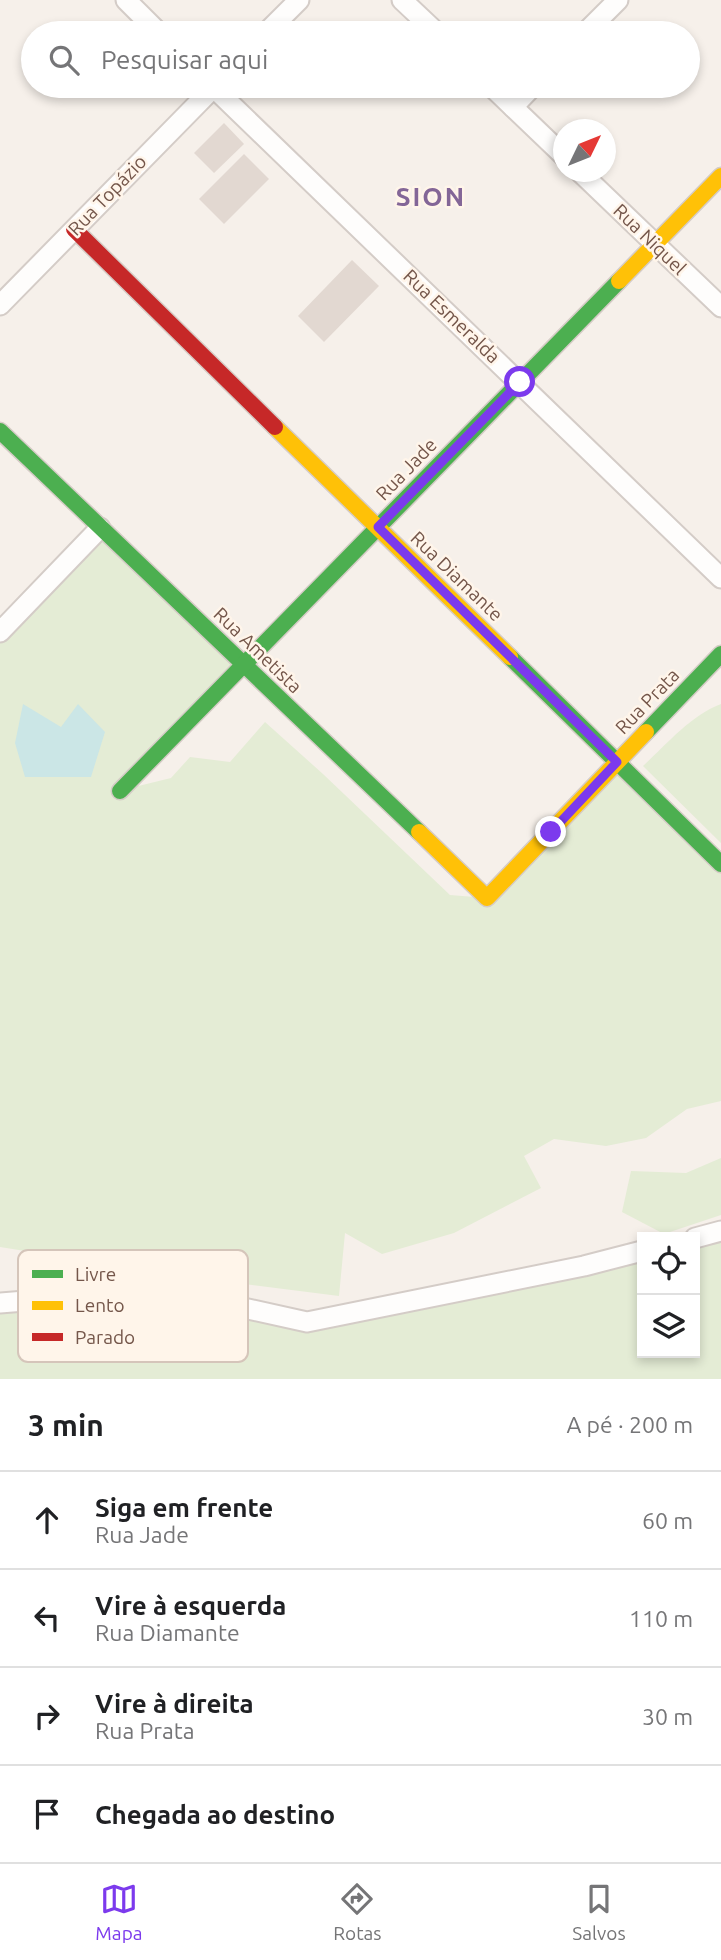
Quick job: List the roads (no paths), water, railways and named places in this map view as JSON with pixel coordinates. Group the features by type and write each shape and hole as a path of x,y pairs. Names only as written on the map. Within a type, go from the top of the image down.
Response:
{"street":[{"path":"126,0 147,21"},
{"path":"278,21 299,0"},
{"path":"402,0 424,21"},
{"path":"597,21 618,0"},
{"name":"Rua Topázio","path":"0,305 201,98"},
{"name":"Rua Esmeralda","path":"225,98 721,578"},
{"path":"504,98 553,145"},
{"path":"513,107 522,98"},
{"name":"Rua Jade","path":"120,791 721,176"},
{"name":"Rua Niquel","path":"590,182 721,307"},
{"name":"Rua Diamante","path":"74,229 721,864"},
{"name":"Rua Ametista","path":"0,431 487,898"},
{"path":"0,632 100,528"},
{"name":"Rua Prata","path":"487,898 721,654"},
{"path":"700,1237 721,1231"},
{"path":"248,1309 307,1322 637,1252"},
{"path":"0,1303 18,1302"}],"water":[{"path":"23,704 61,727 78,704 105,732 91,777 25,777 15,743"}],"district":[{"name":"SION","path":"431,196"}]}
